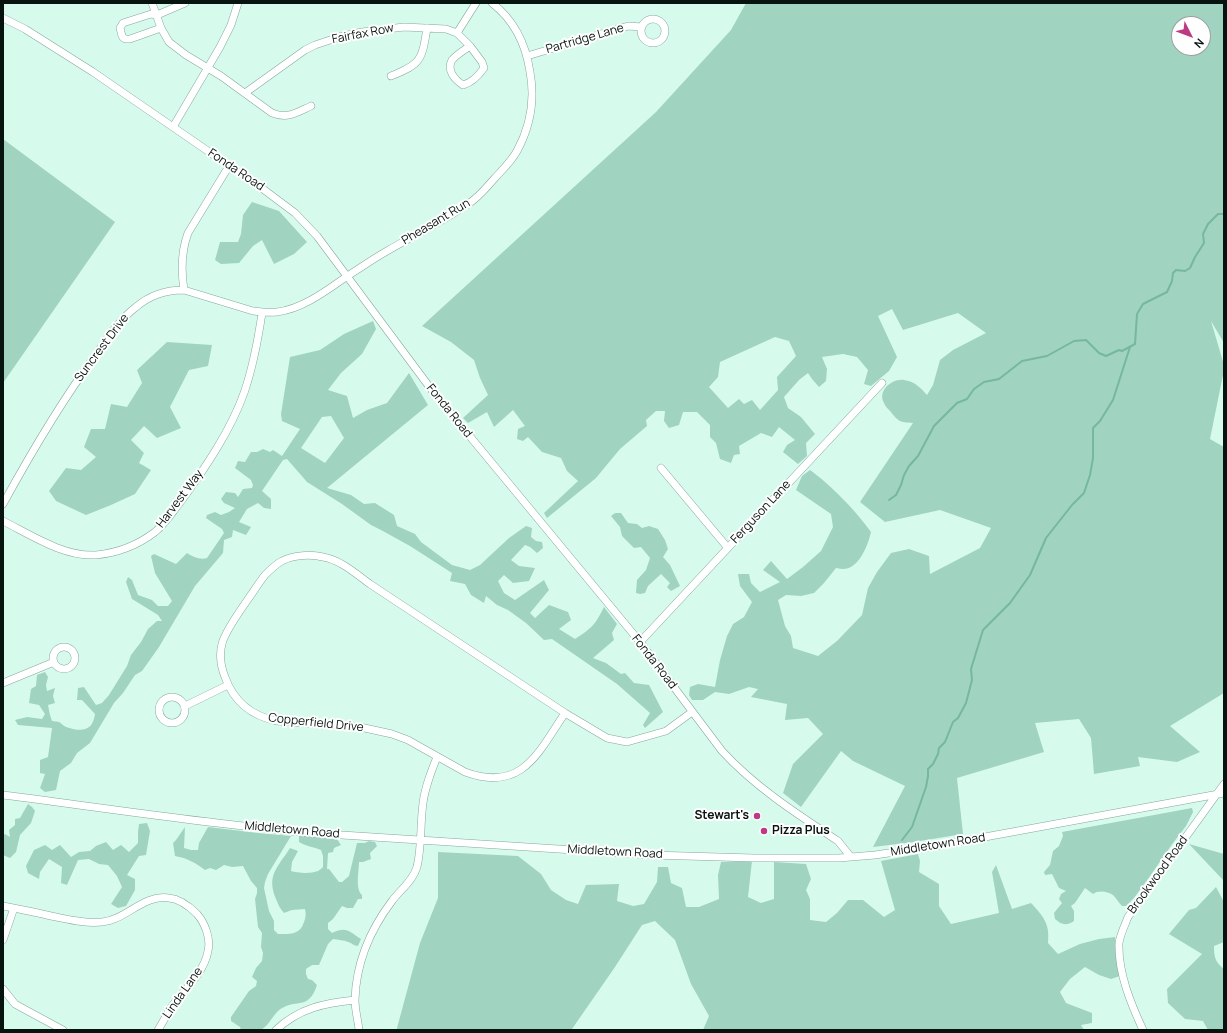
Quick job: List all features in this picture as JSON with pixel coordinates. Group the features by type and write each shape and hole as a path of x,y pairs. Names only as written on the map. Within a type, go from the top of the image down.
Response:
{"street":[{"path":"152,3 168,42 186,55 221,76 272,114 288,116 311,106"},
{"path":"161,28 126,40 123,38 120,28 123,23 151,14 157,15 185,3"},
{"path":"173,127 208,68 231,25 238,3"},
{"path":"470,46 453,59 450,66 452,74 458,82 463,85 467,84 484,68 482,62 470,46 457,33 476,3"},
{"name":"Pheasant Run","path":"347,277 388,250 439,223 470,204 507,165 516,152 528,125 531,111 532,94 528,56 514,27 504,14 492,3"},
{"name":"Fonda Road","path":"3,18 25,29 87,68 263,189 295,213 317,236 434,394 640,642 715,743 736,767 782,803 838,841 850,856"},
{"name":"Partridge Lane","path":"528,56 628,26 642,26"},
{"name":"Fairfax Row","path":"245,93 300,53 315,45 339,37 362,32 404,27 446,29 457,33"},
{"path":"391,76 407,70 420,57 423,52 427,28"},
{"path":"184,290 182,262 184,242 229,166"},
{"name":"Suncrest Drive","path":"3,504 35,447 81,374 110,334 130,312 146,299 164,291 184,290 253,311 262,313 277,312 309,301 347,277"},
{"name":"Harvest Way","path":"3,521 58,549 72,553 95,555 108,553 134,545 146,539 155,532 165,523 196,480 235,416 251,370 262,313"},
{"name":"Ferguson Lane","path":"640,642 882,383"},
{"path":"661,468 728,548"},
{"name":"Copperfield Drive","path":"565,713 536,755 523,769 497,778 474,775 465,772 408,740 392,734 360,727 278,721 266,719 251,712 236,698 228,685 221,660 222,644 226,634 242,608 265,575 281,561 290,558 314,556 332,559 345,566 565,713 606,738 627,742 666,731 692,712"},
{"path":"3,683 54,662"},
{"path":"185,706 228,685"},
{"path":"359,1030 355,1000 363,952 382,915 392,900 411,879 416,868 423,803 427,782 437,757"},
{"name":"Brookwood Road","path":"1143,1030 1127,988 1120,963 1119,942 1128,917 1224,784"},
{"name":"Middletown Road","path":"3,794 267,829 658,855 754,858 875,855 936,846 1224,794"},
{"name":"Linda Lane","path":"3,906 87,923 103,922 116,918 152,898 164,897 181,901 194,911 204,924 209,943 209,950 204,963 190,985 170,1009 158,1030"},
{"path":"3,940 14,908"},
{"path":"3,989 15,1004 63,1030"},
{"path":"276,1030 292,1018 314,1007 355,1000"}],"green space":[{"path":"746,3 1224,3 1224,343 1211,321 1224,365 1224,370 1210,439 1224,447 1224,693 1170,726 1200,752 1177,762 1138,757 1140,766 1094,774 1091,738 1079,719 1035,723 1044,752 957,778 963,834 873,847 905,786 853,761 841,751 801,807 783,793 793,764 823,734 808,718 785,720 787,704 751,697 758,689 749,687 729,694 715,692 703,700 692,700 689,695 690,687 698,684 715,687 720,660 727,636 733,624 744,617 752,602 740,586 738,574 749,574 751,583 760,592 780,582 763,570 771,561 787,579 821,551 833,527 831,514 796,490 802,476 810,470 843,499 859,516 871,532 862,556 853,565 848,568 836,568 814,593 801,596 786,595 778,600 785,626 791,636 793,648 818,656 837,641 862,615 868,588 877,572 891,553 909,549 929,556 930,574 980,548 991,528 940,510 885,522 860,502 913,423 900,421 887,408 882,398 884,390 895,381 904,380 914,383 927,395 933,385 940,360 953,350 986,333 958,313 903,330 892,309 878,316 897,357 889,371 871,386 864,384 868,370 857,357 843,354 822,357 827,369 826,381 819,387 808,373 799,380 784,397 788,408 801,417 815,434 806,443 807,456 798,464 783,452 787,445 795,440 779,427 772,437 761,433 739,446 740,454 734,455 731,463 720,459 716,443 710,437 710,425 697,412 683,412 679,425 669,428 664,421 665,411 656,411 646,420 647,426 620,449 596,478 547,518 544,513 578,481 567,471 561,458 542,452 528,437 523,441 517,439 518,429 525,426 513,410 494,427 487,412 468,423 463,418 488,395 474,360 451,342 422,326 656,112 731,30","holes":["775,337 789,341 796,356 777,377 778,390 760,410 752,400 744,404 739,399 728,408 709,387 718,377 720,362"]},
{"path":"3,139 115,222 3,383"},
{"path":"252,202 279,211 307,242 294,254 274,264 262,240 253,246 239,263 221,264 215,260 220,242 238,242 241,234 243,215"},
{"path":"373,321 376,329 362,354 341,373 328,390 347,396 353,418 367,410 387,403 409,373 428,405 327,488 351,495 364,504 375,503 394,515 397,526 415,534 421,542 452,565 470,570 480,565 509,538 526,526 532,528 531,537 536,541 542,542 543,548 537,553 525,545 511,560 519,566 535,568 529,581 513,583 504,575 498,581 504,593 515,600 544,580 549,590 530,613 535,618 549,605 568,612 571,620 559,629 575,639 592,626 604,607 617,624 612,633 614,640 593,658 606,663 621,674 625,673 634,683 649,685 663,712 645,728 643,725 650,713 617,684 552,639 544,640 526,623 508,610 497,605 486,596 484,603 471,595 465,584 450,581 452,573 410,546 371,525 342,504 307,482 287,459 283,460 262,491 271,499 271,509 264,508 258,503 247,509 239,522 251,527 246,535 233,530 232,537 224,540 223,553 195,586 159,647 142,671 135,675 114,703 90,743 77,753 71,763 60,771 56,790 45,792 40,788 45,774 40,773 40,760 48,757 52,728 18,725 15,720 27,717 42,719 45,714 39,705 29,703 31,689 36,686 37,675 45,672 48,677 46,685 47,691 55,688 53,696 55,703 48,705 52,721 59,722 67,727 78,730 86,729 91,725 95,714 82,700 77,700 78,688 84,687 96,705 102,703 109,695 127,666 131,655 141,642 148,629 157,621 162,621 158,615 132,599 126,582 128,577 132,580 138,595 152,600 158,606 168,606 172,601 155,573 151,556 154,554 176,564 187,553 197,558 207,558 224,533 222,529 206,518 207,515 215,512 221,515 229,512 235,508 224,503 221,499 226,492 235,493 238,497 243,489 252,488 253,485 251,480 235,468 238,461 245,462 251,452 257,452 263,449 270,452 273,450 282,456 300,429 282,421 281,414 290,357 320,350 344,334","holes":["331,416 344,438 325,463 301,448 322,417"]},
{"path":"167,342 212,345 208,366 189,370 170,407 181,428 157,438 144,426 131,440 144,453 139,463 151,470 135,494 86,515 56,501 49,491 66,468 81,470 96,457 84,447 91,429 105,429 111,404 127,407 142,383 137,370"},
{"path":"615,513 621,513 628,523 637,524 642,528 649,526 658,529 665,540 668,549 663,557 670,565 680,586 671,591 667,587 670,583 661,574 648,586 645,593 636,593 637,580 646,570 650,558 641,547 634,548 622,536 620,527 611,516"},
{"path":"28,804 35,811 31,823 20,835 16,852 10,858 3,855 3,835 5,834 10,837 9,830 15,825 15,819 20,818"},
{"path":"1192,808 1193,812 1186,826 1134,898 1126,906 1122,906 1111,894 1100,892 1093,894 1085,888 1075,903 1071,906 1074,911 1074,921 1069,924 1064,924 1055,919 1054,913 1062,903 1059,899 1061,894 1066,891 1059,888 1052,874 1045,875 1044,872 1050,865 1053,851 1059,846 1063,836 1062,832"},
{"path":"147,823 150,831 146,855 139,856 127,875 135,879 135,890 126,906 118,908 111,904 122,887 117,876 108,865 99,864 89,859 78,860 67,885 61,883 62,867 49,859 40,872 39,879 28,873 26,866 34,850 45,845 52,850 60,845 71,857 79,852 90,851 96,846 106,842 113,850 121,845 129,852 138,843 139,824"},
{"path":"185,827 184,848 191,850 198,850 199,843 208,827 291,836 268,874 264,888 269,911 274,921 274,930 278,934 290,934 297,932 302,926 306,916 305,909 292,910 284,913 280,908 273,891 272,884 273,877 281,861 290,848 298,851 292,862 291,871 312,873 323,867 323,856 321,850 299,842 299,836 337,839 341,845 334,848 333,852 328,853 327,869 329,869 339,882 342,882 349,876 357,843 365,843 369,841 375,842 377,846 370,853 371,859 359,862 358,884 362,899 358,899 353,908 342,906 333,919 328,923 328,929 332,933 347,930 361,939 358,946 355,946 349,942 333,939 328,944 319,965 312,965 306,969 308,979 312,980 317,985 313,994 305,1002 283,1007 263,1029 241,1030 240,1027 231,1021 231,1017 249,991 256,986 257,981 252,977 256,968 262,961 262,933 258,927 255,899 257,888 251,881 243,866 232,867 224,865 216,870 210,868 205,870 191,861 175,856 173,843"},
{"path":"1189,844 1224,854 1224,882 1223,880"},
{"path":"438,852 518,856 541,874 551,890 566,900 578,904 586,885 619,884 617,901 633,906 644,904 657,882 658,867 668,867 671,883 682,888 686,907 699,907 719,899 718,875 721,862 752,861 748,897 761,903 774,899 774,862 806,864 811,879 806,890 810,899 810,920 826,922 837,913 848,900 863,900 884,917 895,910 881,861 918,854 920,861 919,872 939,884 939,906 951,924 999,913 992,872 996,865 1012,909 1031,903 1045,921 1048,931 1048,943 1058,954 1080,944 1115,937 1116,957 1120,976 1111,979 1099,975 1085,967 1070,979 1060,992 1066,1003 1092,1013 1092,1023 1081,1025 1084,1030 703,1030 709,1016 691,984 675,940 655,921 642,925 572,1029 573,1030 397,1030 420,943 438,898"},
{"path":"1216,887 1224,902 1224,942 1214,946 1214,953 1219,964 1224,969 1224,1030 1208,1030 1203,1021 1185,1019 1168,1003 1167,989 1202,954 1169,934 1189,910 1196,908"}],"waterway":[{"path":"889,500 896,495 904,475 909,466 918,456 934,426 957,403 967,399 974,389 984,382 999,379 1022,361 1047,356 1074,341 1086,340 1099,353 1106,356 1119,350 1122,351 1135,344 1137,314 1143,304 1167,292 1172,281 1173,273 1176,270 1185,271 1190,268 1204,243 1203,234 1208,224 1218,214 1224,214"},
{"path":"902,840 912,827 926,787 928,769 933,764 939,748 945,742 953,722 958,718 966,703 972,680 971,669 983,630 1010,603 1030,575 1046,538 1072,505 1084,493 1090,475 1093,458 1093,428 1100,421 1113,400 1130,347"}],"place":[{"name":"Stewart's","path":"757,816"},
{"name":"Pizza Plus","path":"764,831"}]}
